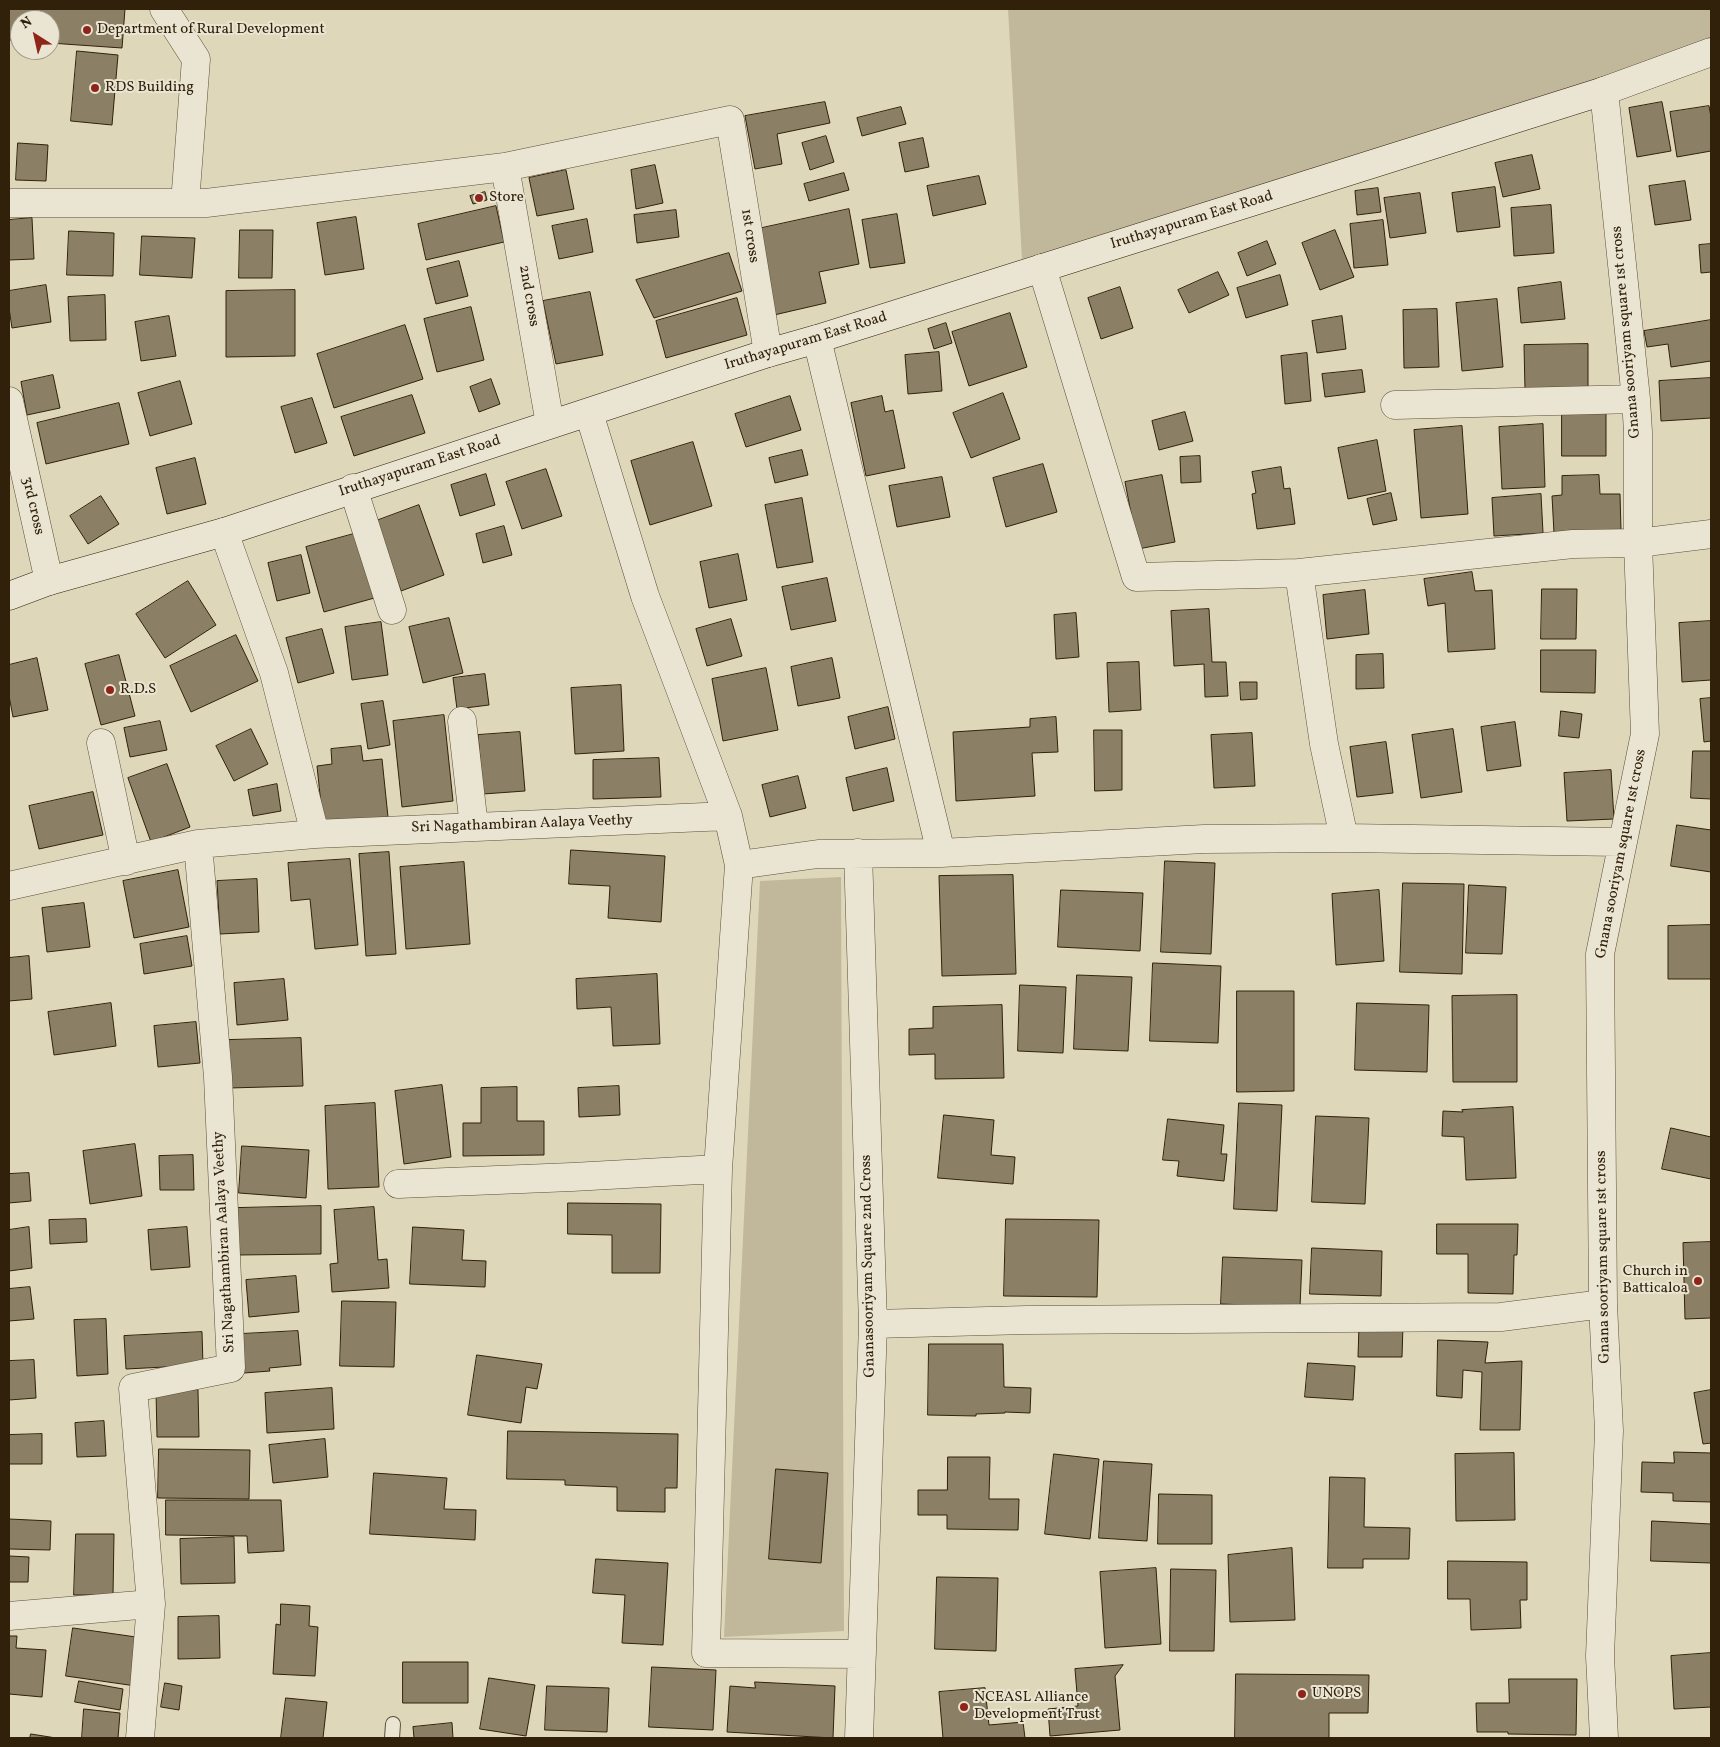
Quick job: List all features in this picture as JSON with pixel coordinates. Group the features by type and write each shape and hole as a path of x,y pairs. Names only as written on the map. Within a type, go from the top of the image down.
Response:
{"street":[{"path":"164,9 196,59 185,204"},
{"name":"Iruthayapuram East Road","path":"9,596 49,581 224,532 768,353 1604,91 1711,52"},
{"name":"Gnana sooriyam square 1st cross","path":"1604,91 1636,399 1638,432 1638,543 1645,734 1600,954 1603,1304 1609,1431 1600,1656 1604,1738"},
{"name":"1st cross","path":"505,168 730,120 768,353"},
{"path":"9,203 206,203 505,168"},
{"name":"2nd cross","path":"505,168 550,424"},
{"path":"1042,268 1136,577 1299,574 1573,544 1638,543 1711,534"},
{"path":"817,339 941,853"},
{"path":"1395,405 1636,399"},
{"name":"3rd cross","path":"9,401 49,581"},
{"path":"590,413 646,596 728,816 739,865 718,1169 706,1653 862,1654"},
{"path":"353,488 392,610"},
{"path":"224,532 274,673 315,834"},
{"path":"1299,574 1324,744 1344,838"},
{"path":"462,721 474,827"},
{"path":"101,743 126,861"},
{"name":"Sri Nagathambiran Aalaya Veethy","path":"9,886 198,844 315,834 728,816"},
{"path":"739,865 818,854 941,853 1204,839 1344,838 1622,842"},
{"name":"Sri Nagathambiran Aalaya Veethy","path":"140,1738 151,1604 133,1388 231,1368 218,1077 198,844"},
{"name":"Gnanasooriyam Square 2nd Cross","path":"858,853 873,1324 859,1738"},
{"path":"398,1184 718,1169"},
{"path":"873,1324 1028,1320 1501,1317 1603,1304"},
{"path":"9,1616 151,1604"}],"lane":[{"path":"392,1738 393,1724"}],"shaded area":[{"path":"1008,9 1711,9 1711,40 1598,79 1022,259"},
{"path":"841,877 844,1631 724,1637 760,881"}],"building":[{"name":"Department of Rural Development","path":"9,9 125,9 122,48 60,44 60,10 10,10 9,40"},
{"name":"RDS Building","path":"77,51 118,55 112,125 71,121"},
{"path":"825,102 830,123 777,134 782,164 755,169 745,116"},
{"path":"1662,102 1671,151 1637,157 1629,108"},
{"path":"1709,106 1711,117 1711,151 1677,157 1670,112"},
{"path":"901,107 906,124 862,136 857,118"},
{"path":"826,136 834,162 810,170 802,143"},
{"path":"923,138 929,167 905,172 899,143"},
{"path":"18,143 48,145 46,181 16,180"},
{"path":"1532,155 1540,189 1503,197 1495,163"},
{"path":"655,165 663,203 636,209 631,170"},
{"path":"566,170 574,209 537,216 529,178"},
{"path":"844,173 849,190 809,201 804,184"},
{"path":"979,176 986,204 933,216 927,186"},
{"path":"1685,181 1691,220 1655,225 1649,186"},
{"path":"1495,187 1500,227 1457,232 1452,193"},
{"path":"1378,188 1381,212 1357,215 1355,191"},
{"name":"Store","path":"485,192 487,200 473,204 470,196"},
{"path":"1420,193 1426,233 1390,238 1384,198"},
{"path":"1551,205 1554,253 1514,256 1511,208"},
{"path":"496,206 504,242 426,260 418,224"},
{"path":"849,209 859,264 819,272 826,303 774,315 753,230"},
{"path":"676,210 679,237 637,243 634,215"},
{"path":"897,214 905,263 870,268 862,220"},
{"path":"356,217 364,269 325,275 317,223"},
{"path":"32,218 34,259 9,260 9,220"},
{"path":"587,219 593,252 559,259 552,226"},
{"path":"1383,220 1388,265 1354,268 1350,224"},
{"path":"240,230 273,230 272,278 239,278"},
{"path":"1335,230 1354,277 1320,290 1302,243"},
{"path":"69,231 114,233 113,276 67,275"},
{"path":"142,236 195,238 192,278 140,275"},
{"path":"1267,241 1276,264 1247,276 1238,253"},
{"path":"1711,244 1711,272 1701,273 1699,245"},
{"path":"729,253 742,291 654,318 636,280"},
{"path":"459,261 468,296 436,304 427,269"},
{"path":"1218,272 1229,295 1189,313 1178,290"},
{"path":"1280,275 1288,305 1246,318 1237,288"},
{"path":"1561,282 1565,319 1521,323 1518,288"},
{"path":"46,285 51,322 12,328 9,291"},
{"path":"1120,287 1133,328 1101,339 1088,298"},
{"path":"295,290 295,356 226,357 226,291"},
{"path":"590,292 603,355 556,364 543,301"},
{"path":"105,295 106,340 70,341 68,297"},
{"path":"737,298 747,335 666,358 656,321"},
{"path":"1497,299 1503,367 1462,371 1456,303"},
{"path":"471,307 484,360 437,372 424,319"},
{"path":"1437,309 1439,367 1404,368 1403,310"},
{"path":"1010,313 1027,367 969,386 952,332"},
{"path":"169,316 176,356 141,361 135,322"},
{"path":"1342,316 1346,349 1317,353 1312,321"},
{"path":"1711,320 1711,361 1671,367 1668,344 1647,347 1644,331"},
{"path":"946,323 952,343 934,349 928,329"},
{"path":"405,325 423,379 334,408 317,354"},
{"path":"1588,344 1588,389 1525,390 1524,345"},
{"path":"939,352 942,391 908,394 905,355"},
{"path":"1307,353 1311,401 1285,404 1281,356"},
{"path":"1362,370 1365,392 1325,397 1322,374"},
{"path":"53,375 60,408 27,415 21,382"},
{"path":"1711,378 1711,418 1661,421 1659,381"},
{"path":"491,379 500,404 479,412 470,387"},
{"path":"180,381 192,424 150,436 138,393"},
{"path":"1003,393 1020,439 971,458 953,413"},
{"path":"412,395 425,433 354,456 341,417"},
{"path":"790,396 801,430 746,447 735,414"},
{"path":"882,396 885,412 893,410 905,468 866,476 851,403"},
{"path":"312,398 327,443 295,453 281,407"},
{"path":"119,403 129,444 46,464 37,423"},
{"path":"1562,411 1606,411 1606,456 1562,456"},
{"path":"1185,412 1193,441 1159,450 1152,421"},
{"path":"1543,424 1545,487 1502,489 1499,427"},
{"path":"1462,426 1468,514 1421,518 1414,430"},
{"path":"1377,440 1386,491 1348,499 1338,448"},
{"path":"693,442 712,506 650,525 631,461"},
{"path":"802,450 808,475 775,483 769,458"},
{"path":"1200,456 1201,482 1181,483 1180,457"},
{"path":"195,458 206,504 167,514 156,468"},
{"path":"1043,464 1057,512 1006,527 993,478"},
{"path":"1281,467 1284,489 1290,488 1295,524 1257,529 1252,494 1256,493 1252,472"},
{"path":"546,469 562,516 522,529 506,482"},
{"path":"486,474 495,505 460,516 451,485"},
{"path":"1162,475 1175,542 1138,549 1125,482"},
{"path":"1599,475 1600,494 1620,494 1621,530 1554,533 1552,496 1562,495 1562,476"},
{"path":"942,477 950,517 897,527 889,486"},
{"path":"1391,493 1397,520 1373,525 1367,499"},
{"path":"1541,494 1543,533 1494,536 1492,498"},
{"path":"101,496 119,524 88,544 70,516"},
{"path":"802,498 813,562 777,568 765,505"},
{"path":"419,505 444,575 401,591 376,521"},
{"path":"504,526 512,555 483,563 476,534"},
{"path":"361,532 378,597 324,612 306,547"},
{"path":"738,554 747,600 709,608 700,562"},
{"path":"301,555 310,593 277,601 268,563"},
{"path":"1472,572 1475,591 1492,590 1495,649 1448,652 1445,603 1428,606 1424,579"},
{"path":"827,578 836,621 791,630 782,587"},
{"path":"188,581 216,625 165,658 136,614"},
{"path":"1542,589 1577,589 1576,639 1541,639"},
{"path":"1365,590 1369,634 1327,639 1323,595"},
{"path":"1209,609 1212,662 1226,662 1228,696 1205,697 1204,664 1174,666 1171,611"},
{"path":"1076,613 1079,657 1056,659 1054,615"},
{"path":"449,618 463,673 423,683 409,627"},
{"path":"731,619 742,656 707,666 696,629"},
{"path":"1711,621 1711,680 1682,682 1679,623"},
{"path":"381,622 388,675 352,680 345,627"},
{"path":"322,629 334,673 298,683 286,638"},
{"path":"236,635 258,681 191,712 170,666"},
{"path":"1541,650 1596,650 1595,693 1541,692"},
{"path":"1383,654 1384,688 1356,689 1356,655"},
{"name":"R.D.S","path":"119,655 135,716 101,725 85,664"},
{"path":"37,658 48,710 13,717 9,696 9,665"},
{"path":"832,658 840,698 798,706 791,667"},
{"path":"1139,662 1141,710 1109,712 1107,663"},
{"path":"766,668 778,730 723,741 712,679"},
{"path":"485,674 489,705 457,709 453,678"},
{"path":"1240,682 1257,682 1257,699 1241,700"},
{"path":"621,685 624,751 575,754 571,688"},
{"path":"1711,698 1711,741 1704,742 1700,699"},
{"path":"383,701 390,745 368,749 361,704"},
{"path":"888,707 895,739 855,749 848,717"},
{"path":"1561,711 1582,714 1579,738 1559,736"},
{"path":"444,715 453,801 402,807 393,721"},
{"path":"1056,717 1058,752 1032,753 1035,796 956,801 953,732 1030,727 1030,719"},
{"path":"160,721 167,750 130,757 124,728"},
{"path":"1515,722 1521,766 1487,771 1481,727"},
{"path":"251,729 268,764 234,781 216,746"},
{"path":"1453,729 1462,792 1421,798 1412,735"},
{"path":"1094,730 1122,730 1122,790 1095,791"},
{"path":"520,732 525,791 483,794 478,735"},
{"path":"1252,733 1255,786 1214,788 1211,735"},
{"path":"1386,742 1393,793 1357,797 1350,747"},
{"path":"361,746 363,761 382,759 388,817 323,823 317,766 332,764 331,749"},
{"path":"1693,751 1711,751 1711,799 1691,798"},
{"path":"659,758 661,797 593,799 593,760"},
{"path":"167,764 190,827 151,842 128,778"},
{"path":"887,768 894,801 853,811 846,778"},
{"path":"1611,770 1614,819 1567,821 1564,773"},
{"path":"798,776 806,808 770,817 762,785"},
{"path":"277,784 281,811 253,816 248,790"},
{"path":"93,792 103,835 39,849 29,806"},
{"path":"1677,825 1711,830 1711,872 1671,866"},
{"path":"571,850 665,856 661,922 608,918 610,886 569,884"},
{"path":"389,852 396,954 366,956 359,854"},
{"path":"350,859 358,945 315,949 310,899 291,901 288,863"},
{"path":"1165,861 1215,863 1211,954 1161,952"},
{"path":"464,862 470,944 406,949 400,867"},
{"path":"178,870 189,927 134,938 123,881"},
{"path":"1013,875 1016,974 942,976 939,876"},
{"path":"257,879 259,932 220,934 217,881"},
{"path":"1403,883 1464,884 1462,974 1400,972"},
{"path":"1469,885 1506,887 1502,954 1466,953"},
{"path":"1061,890 1143,893 1140,951 1058,947"},
{"path":"1379,890 1384,961 1336,965 1332,894"},
{"path":"84,903 90,947 47,952 42,908"},
{"path":"1711,925 1711,979 1668,979 1668,926"},
{"path":"187,936 192,966 144,974 140,944"},
{"path":"29,956 32,999 9,1001 9,958"},
{"path":"1153,963 1221,966 1218,1043 1150,1041"},
{"path":"657,974 660,1044 613,1046 611,1007 577,1009 576,979"},
{"path":"1077,975 1132,977 1128,1051 1074,1049"},
{"path":"284,979 288,1020 237,1025 234,983"},
{"path":"1020,985 1066,987 1063,1053 1018,1051"},
{"path":"1237,991 1294,991 1294,1091 1237,1092"},
{"path":"1517,995 1517,1082 1453,1082 1452,996"},
{"path":"111,1003 116,1046 54,1055 48,1012"},
{"path":"1357,1003 1429,1005 1427,1072 1355,1070"},
{"path":"1002,1005 1004,1078 935,1079 935,1054 909,1055 909,1029 933,1028 933,1007"},
{"path":"196,1022 200,1063 158,1067 154,1026"},
{"path":"301,1038 303,1086 229,1088 228,1040"},
{"path":"442,1085 451,1157 404,1164 395,1091"},
{"path":"619,1086 620,1115 579,1117 578,1088"},
{"path":"517,1087 517,1121 544,1121 544,1155 463,1156 463,1123 481,1123 481,1088"},
{"path":"375,1103 379,1187 328,1189 325,1106"},
{"path":"1239,1103 1282,1105 1277,1211 1234,1209"},
{"path":"1513,1107 1516,1178 1466,1180 1464,1137 1442,1136 1443,1111 1463,1112 1462,1110"},
{"path":"944,1115 994,1120 991,1155 1015,1157 1013,1184 938,1178"},
{"path":"1316,1116 1369,1118 1365,1204 1312,1202"},
{"path":"1168,1119 1224,1125 1221,1154 1227,1154 1224,1181 1177,1176 1179,1161 1163,1160"},
{"path":"1671,1128 1711,1137 1711,1179 1662,1169"},
{"path":"135,1144 142,1196 90,1204 83,1151"},
{"path":"242,1146 309,1150 306,1198 239,1193"},
{"path":"193,1155 194,1190 160,1190 159,1156"},
{"path":"29,1173 31,1201 9,1203 9,1174"},
{"path":"568,1203 661,1204 660,1273 612,1273 612,1235 568,1234"},
{"path":"321,1206 321,1254 238,1255 237,1208"},
{"path":"374,1207 378,1260 387,1259 389,1288 332,1292 330,1264 338,1263 334,1210"},
{"path":"86,1219 87,1242 50,1244 49,1220"},
{"path":"1006,1219 1099,1220 1097,1297 1004,1296"},
{"path":"1437,1224 1518,1224 1517,1255 1514,1255 1513,1294 1468,1293 1468,1254 1437,1254"},
{"path":"29,1227 32,1268 9,1271 9,1230"},
{"path":"187,1227 190,1267 151,1270 148,1230"},
{"path":"413,1227 464,1230 462,1260 486,1261 485,1287 410,1284"},
{"name":"Church in Batticaloa","path":"1711,1242 1711,1318 1685,1319 1683,1243"},
{"path":"1312,1248 1382,1251 1381,1296 1310,1294"},
{"path":"1223,1257 1302,1260 1300,1307 1221,1304"},
{"path":"296,1276 299,1312 249,1317 246,1280"},
{"path":"30,1287 34,1319 9,1321 9,1289"},
{"path":"342,1301 396,1302 394,1367 340,1366"},
{"path":"106,1319 108,1374 77,1376 74,1320"},
{"path":"1403,1325 1402,1357 1358,1357 1359,1326"},
{"path":"298,1331 301,1365 269,1368 270,1371 244,1373 241,1334"},
{"path":"202,1332 203,1365 126,1369 124,1336"},
{"path":"1438,1340 1488,1342 1485,1363 1522,1361 1520,1430 1480,1430 1482,1372 1463,1370 1462,1398 1437,1396"},
{"path":"929,1344 1003,1344 1004,1387 1031,1388 1030,1413 1005,1412 976,1414 976,1416 928,1415"},
{"path":"477,1355 542,1364 537,1389 526,1387 521,1423 468,1415"},
{"path":"34,1360 36,1398 9,1400 9,1361"},
{"path":"1308,1363 1355,1366 1353,1400 1305,1397"},
{"path":"332,1388 334,1429 267,1433 265,1393"},
{"path":"198,1390 199,1437 157,1437 156,1391"},
{"path":"1711,1390 1711,1443 1703,1444 1694,1393"},
{"path":"104,1421 106,1456 77,1457 75,1423"},
{"path":"508,1431 678,1434 677,1488 665,1488 665,1512 617,1511 617,1487 565,1485 565,1480 507,1479"},
{"path":"42,1434 42,1464 9,1464 9,1435"},
{"path":"325,1439 328,1477 273,1483 269,1445"},
{"path":"159,1449 250,1450 249,1499 158,1498"},
{"path":"1674,1452 1711,1453 1711,1502 1673,1501 1673,1493 1641,1492 1642,1462 1674,1463"},
{"path":"1514,1453 1515,1520 1456,1521 1455,1454"},
{"path":"1054,1454 1099,1459 1090,1539 1045,1534"},
{"path":"948,1457 990,1457 989,1499 1019,1499 1018,1530 947,1529 947,1515 918,1515 918,1490 947,1490"},
{"path":"1104,1461 1152,1464 1147,1541 1099,1538"},
{"path":"776,1469 828,1473 821,1563 769,1559"},
{"path":"374,1473 447,1478 444,1509 476,1510 475,1540 370,1534"},
{"path":"1330,1477 1365,1478 1364,1527 1410,1528 1409,1559 1363,1559 1363,1568 1328,1568"},
{"path":"1159,1494 1212,1495 1212,1544 1158,1544"},
{"path":"166,1500 281,1500 284,1551 248,1553 247,1536 166,1535"},
{"path":"9,1519 51,1521 50,1550 9,1549"},
{"path":"1652,1521 1711,1524 1711,1563 1651,1561"},
{"path":"76,1534 114,1534 113,1595 74,1595"},
{"path":"234,1537 235,1583 181,1584 180,1539"},
{"path":"1292,1548 1295,1620 1230,1622 1228,1555"},
{"path":"9,1556 29,1557 28,1582 9,1582"},
{"path":"596,1559 668,1563 663,1645 622,1643 625,1595 593,1593"},
{"path":"1448,1561 1527,1562 1527,1600 1520,1600 1521,1628 1471,1630 1470,1599 1448,1599"},
{"path":"1156,1568 1161,1644 1105,1648 1100,1572"},
{"path":"1171,1569 1216,1570 1214,1651 1170,1651"},
{"path":"937,1577 998,1578 996,1651 935,1649"},
{"path":"281,1604 310,1606 309,1626 318,1627 315,1676 273,1674 276,1624 280,1625"},
{"path":"219,1616 220,1658 178,1659 178,1617"},
{"path":"73,1628 143,1638 136,1686 66,1676"},
{"path":"9,1636 17,1636 16,1648 46,1650 42,1697 9,1694"},
{"path":"1711,1653 1711,1707 1674,1709 1671,1656"},
{"path":"403,1662 468,1662 468,1703 403,1703"},
{"path":"1123,1665 1115,1676 1120,1730 1050,1736 1048,1709 1078,1706 1075,1669"},
{"path":"652,1667 716,1670 713,1730 649,1727"},
{"name":"UNOPS","path":"1236,1674 1369,1675 1368,1713 1329,1713 1329,1738 1235,1738"},
{"path":"489,1678 535,1685 526,1736 480,1729"},
{"path":"1509,1679 1577,1679 1576,1735 1477,1732 1476,1703 1509,1703"},
{"path":"79,1681 123,1689 120,1710 75,1702"},
{"path":"755,1682 835,1686 833,1738 727,1732 730,1686 755,1688"},
{"path":"165,1683 182,1686 179,1710 161,1707"},
{"path":"547,1686 609,1688 607,1732 545,1730"},
{"name":"NCEASL Alliance Development Trust","path":"985,1688 989,1725 1023,1722 1025,1738 943,1738 939,1692"},
{"path":"286,1698 327,1702 323,1738 281,1738"},
{"path":"84,1709 120,1713 118,1738 82,1738"},
{"path":"452,1723 453,1738 414,1738 413,1727"},
{"path":"31,1734 56,1738 30,1738"}],"place":[{"name":"Department of Rural Development","path":"87,30"},
{"name":"RDS Building","path":"95,88"},
{"name":"Store","path":"479,198"},
{"name":"R.D.S","path":"110,690"},
{"name":"Church in Batticaloa","path":"1698,1281"},
{"name":"UNOPS","path":"1302,1694"},
{"name":"NCEASL Alliance Development Trust","path":"964,1707"}]}
